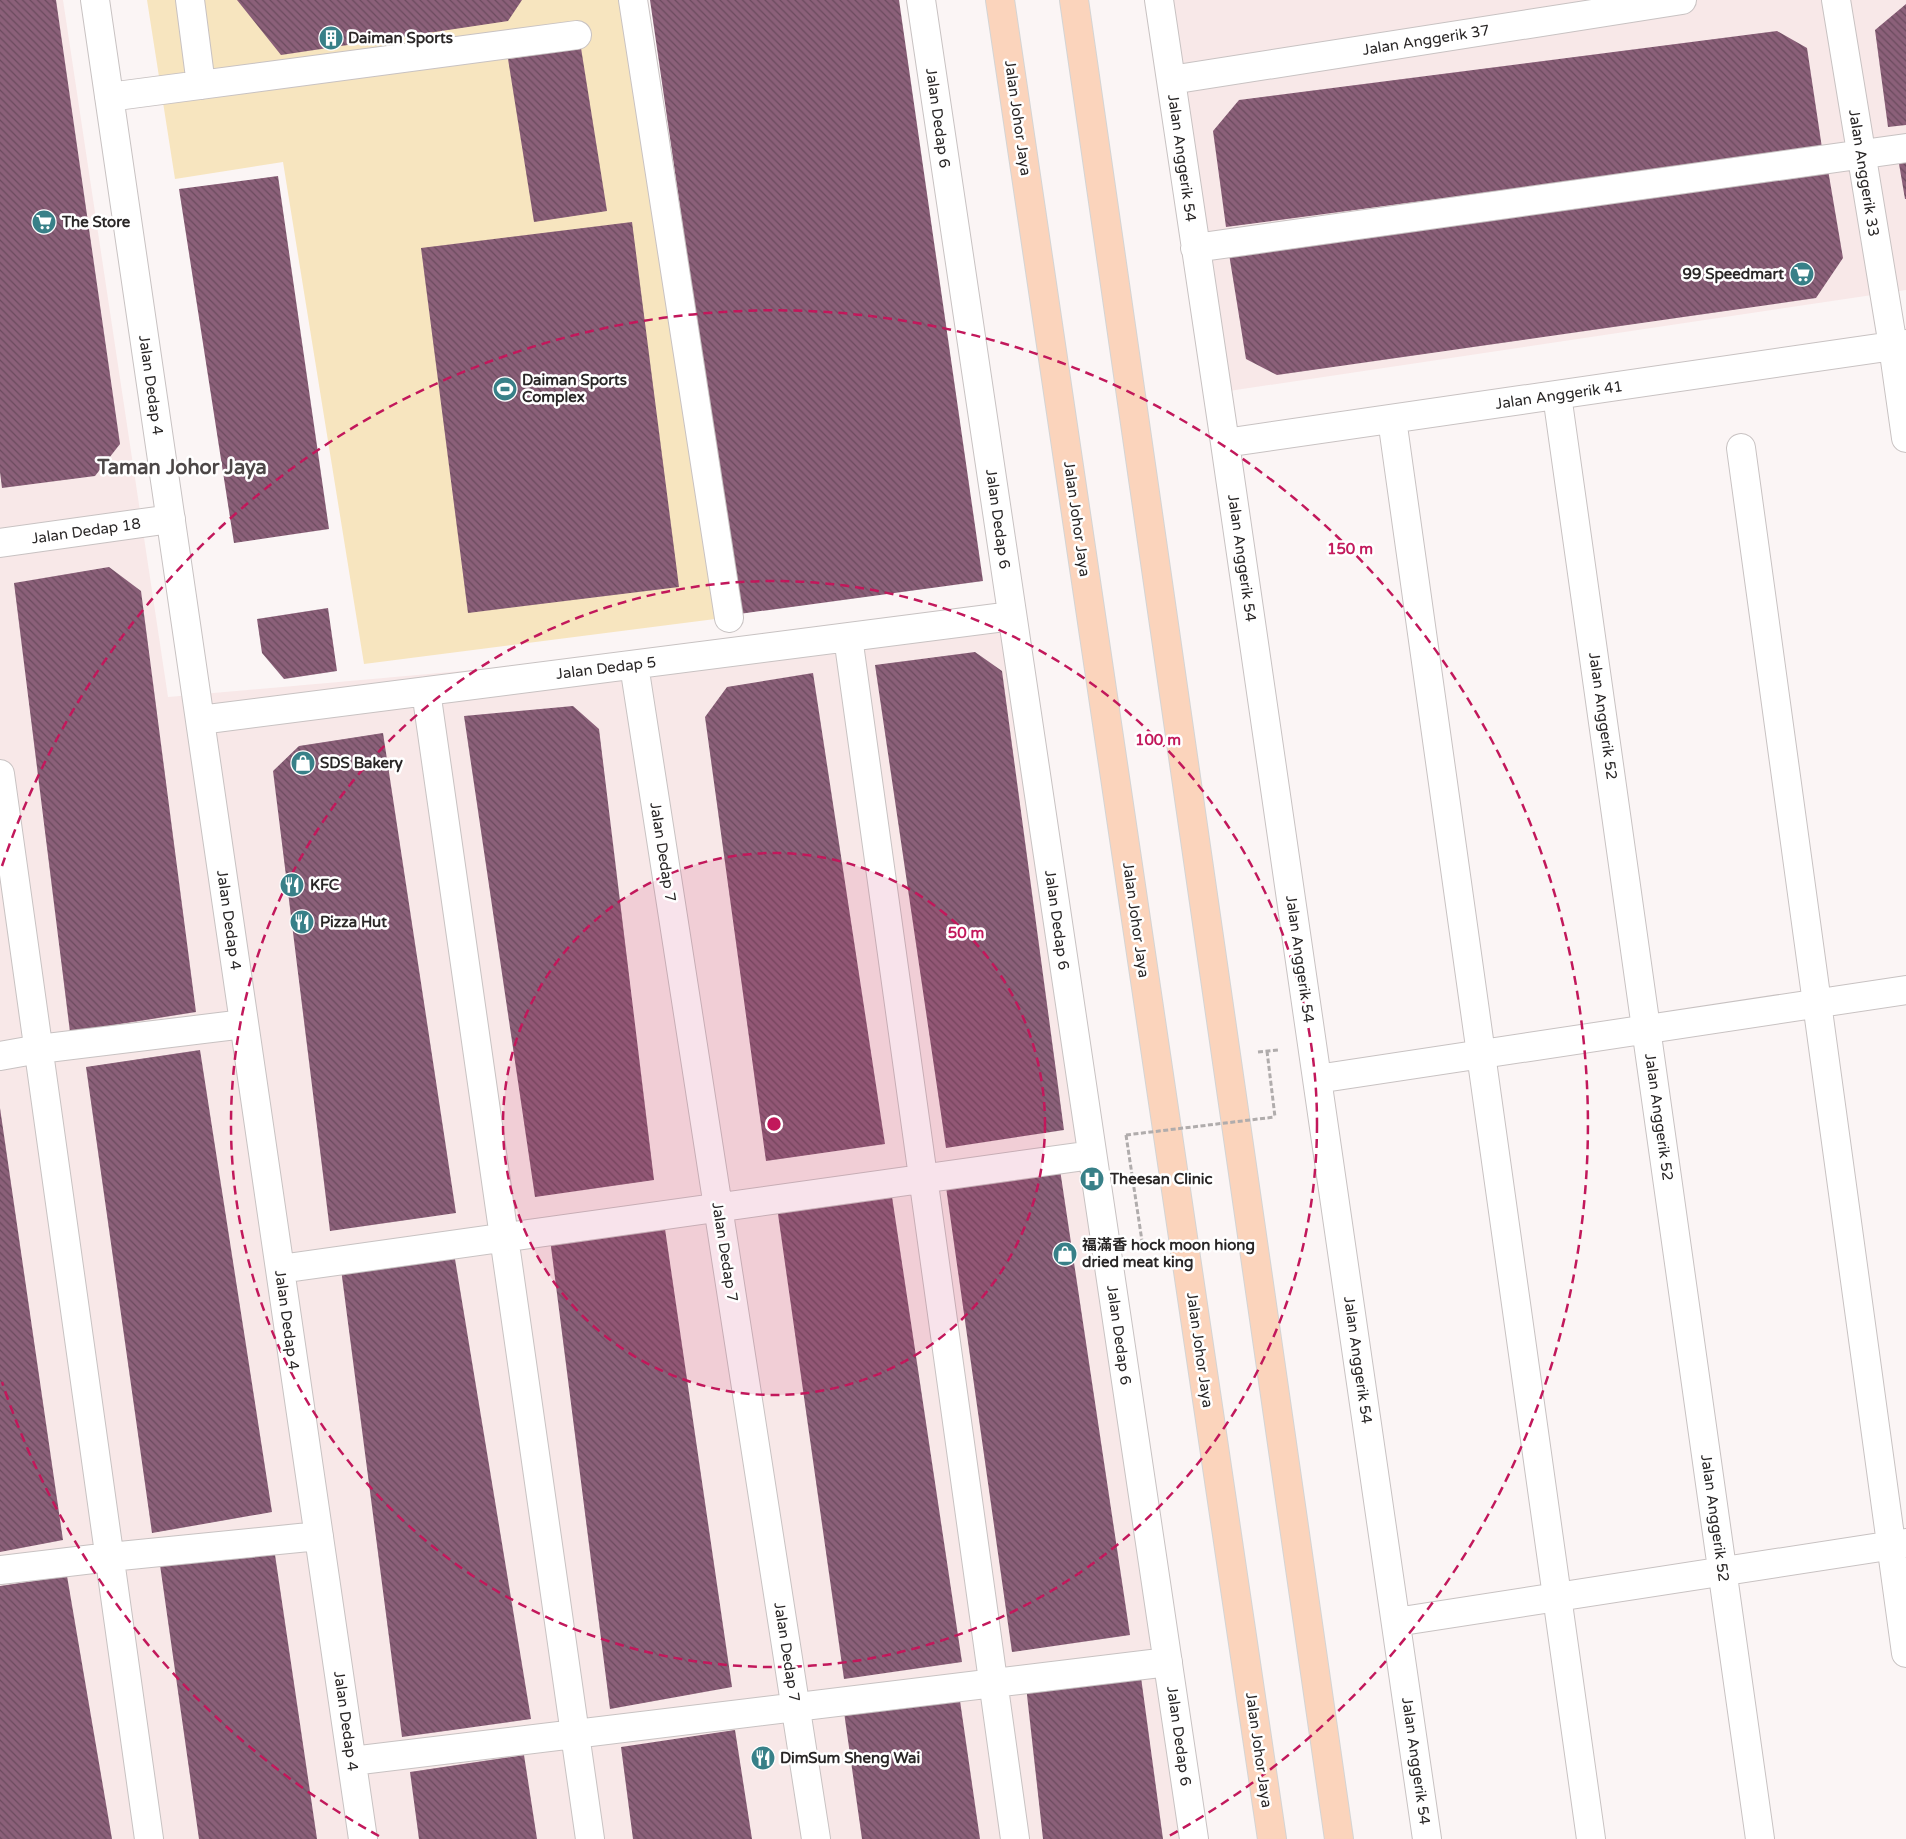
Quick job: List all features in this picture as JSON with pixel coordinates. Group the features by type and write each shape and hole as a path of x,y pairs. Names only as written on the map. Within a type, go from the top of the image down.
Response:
{"main road":[{"name":"Jalan Johor Jaya","path":"1000,0 1272,1839"},
{"path":"1074,0 1339,1839"}],"street":[{"name":"Jalan Dedap 4","path":"95,0 363,1839"},
{"path":"190,0 201,85"},
{"path":"633,0 729,618"},
{"name":"Jalan Dedap 6","path":"921,0 1194,1839"},
{"name":"Jalan Anggerik 54","path":"1159,0 1427,1839"},
{"name":"Jalan Anggerik 37","path":"1171,80 1682,0"},
{"name":"Jalan Anggerik 33","path":"1836,0 1861,155 1900,345 1906,438"},
{"path":"109,97 577,35"},
{"path":"1195,248 1906,148"},
{"name":"Jalan Anggerik 41","path":"1225,443 1900,345"},
{"name":"Jalan Anggerik 52","path":"1558,395 1760,1839"},
{"path":"1392,418 1591,1839"},
{"path":"1741,448 1817,1004 1899,1544 1906,1653"},
{"name":"Jalan Dedap 18","path":"0,543 171,519"},
{"name":"Jalan Dedap 5","path":"200,720 1012,616"},
{"path":"848,637 1015,1839"},
{"name":"Jalan Dedap 7","path":"634,664 816,1839"},
{"path":"426,691 590,1839"},
{"path":"0,774 149,1839"},
{"path":"1317,1079 1906,990"},
{"path":"0,1056 39,1049 244,1024"},
{"path":"280,1269 1092,1155"},
{"path":"0,1570 319,1536"},
{"path":"1396,1622 1899,1544"},
{"path":"352,1761 1168,1662"}],"path":[{"path":"1126,1135 1275,1118 1267,1051"}],"shaded area":[{"path":"0,0 63,0 168,697 1008,623 1183,1839 0,1839"},
{"name":"Daiman Sports Complex","path":"147,0 633,0 723,618 364,664 283,162 175,179"},
{"path":"1167,0 1906,0 1906,290 1229,391"}],"building":[{"name":"The Store","path":"0,0 56,0 120,444 95,476 2,488 0,472"},
{"name":"Daiman Sports","path":"237,0 522,0 508,21 281,55"},
{"path":"650,0 899,0 983,581 739,614"},
{"path":"1906,4 1906,125 1888,127 1875,30"},
{"path":"1777,31 1807,48 1822,148 1226,227 1213,131 1239,100"},
{"path":"581,48 607,211 534,222 508,59"},
{"path":"1906,157 1906,199 1905,199 1898,158"},
{"path":"1827,164 1843,258 1816,298 1277,375 1246,359 1229,254"},
{"path":"278,176 329,529 234,543 179,189"},
{"path":"632,222 679,587 468,613 421,248"},
{"path":"109,567 141,591 196,1012 70,1032 14,583"},
{"path":"328,608 337,671 284,679 262,653 257,619"},
{"path":"975,652 1002,671 1064,1130 946,1148 875,665"},
{"path":"813,673 885,1144 766,1161 705,717 727,687"},
{"path":"573,706 599,729 654,1180 535,1197 464,716"},
{"path":"383,733 456,1213 330,1231 273,771 299,746"},
{"path":"200,1050 272,1512 152,1533 86,1067"},
{"path":"0,1108 63,1540 0,1552"},
{"path":"1059,1163 1130,1635 1012,1652 945,1180"},
{"path":"891,1190 962,1662 844,1679 777,1207"},
{"path":"664,1222 732,1687 610,1709 550,1239"},
{"path":"454,1253 531,1719 402,1737 341,1269"},
{"path":"274,1548 317,1839 199,1839 160,1565"},
{"path":"67,1576 112,1839 0,1839 0,1586"},
{"path":"1140,1670 1163,1839 1043,1839 1026,1686"},
{"path":"959,1694 980,1839 862,1839 844,1712"},
{"path":"735,1730 752,1839 633,1839 621,1747"},
{"path":"524,1755 537,1839 419,1839 410,1772"}],"place":[{"name":"Daiman Sports","path":"331,38"},
{"name":"The Store","path":"44,222"},
{"name":"99 Speedmart","path":"1802,274"},
{"name":"Daiman Sports Complex","path":"505,389"},
{"name":"SDS Bakery","path":"303,763"},
{"name":"KFC","path":"292,885"},
{"name":"Pizza Hut","path":"302,922"},
{"name":"Theesan Clinic","path":"1092,1179"},
{"name":"福滿香 hock moon hiong dried meat king","path":"1065,1254"},
{"name":"DimSum Sheng Wai","path":"763,1758"}],"district":[{"name":"Taman Johor Jaya","path":"182,467"}]}
